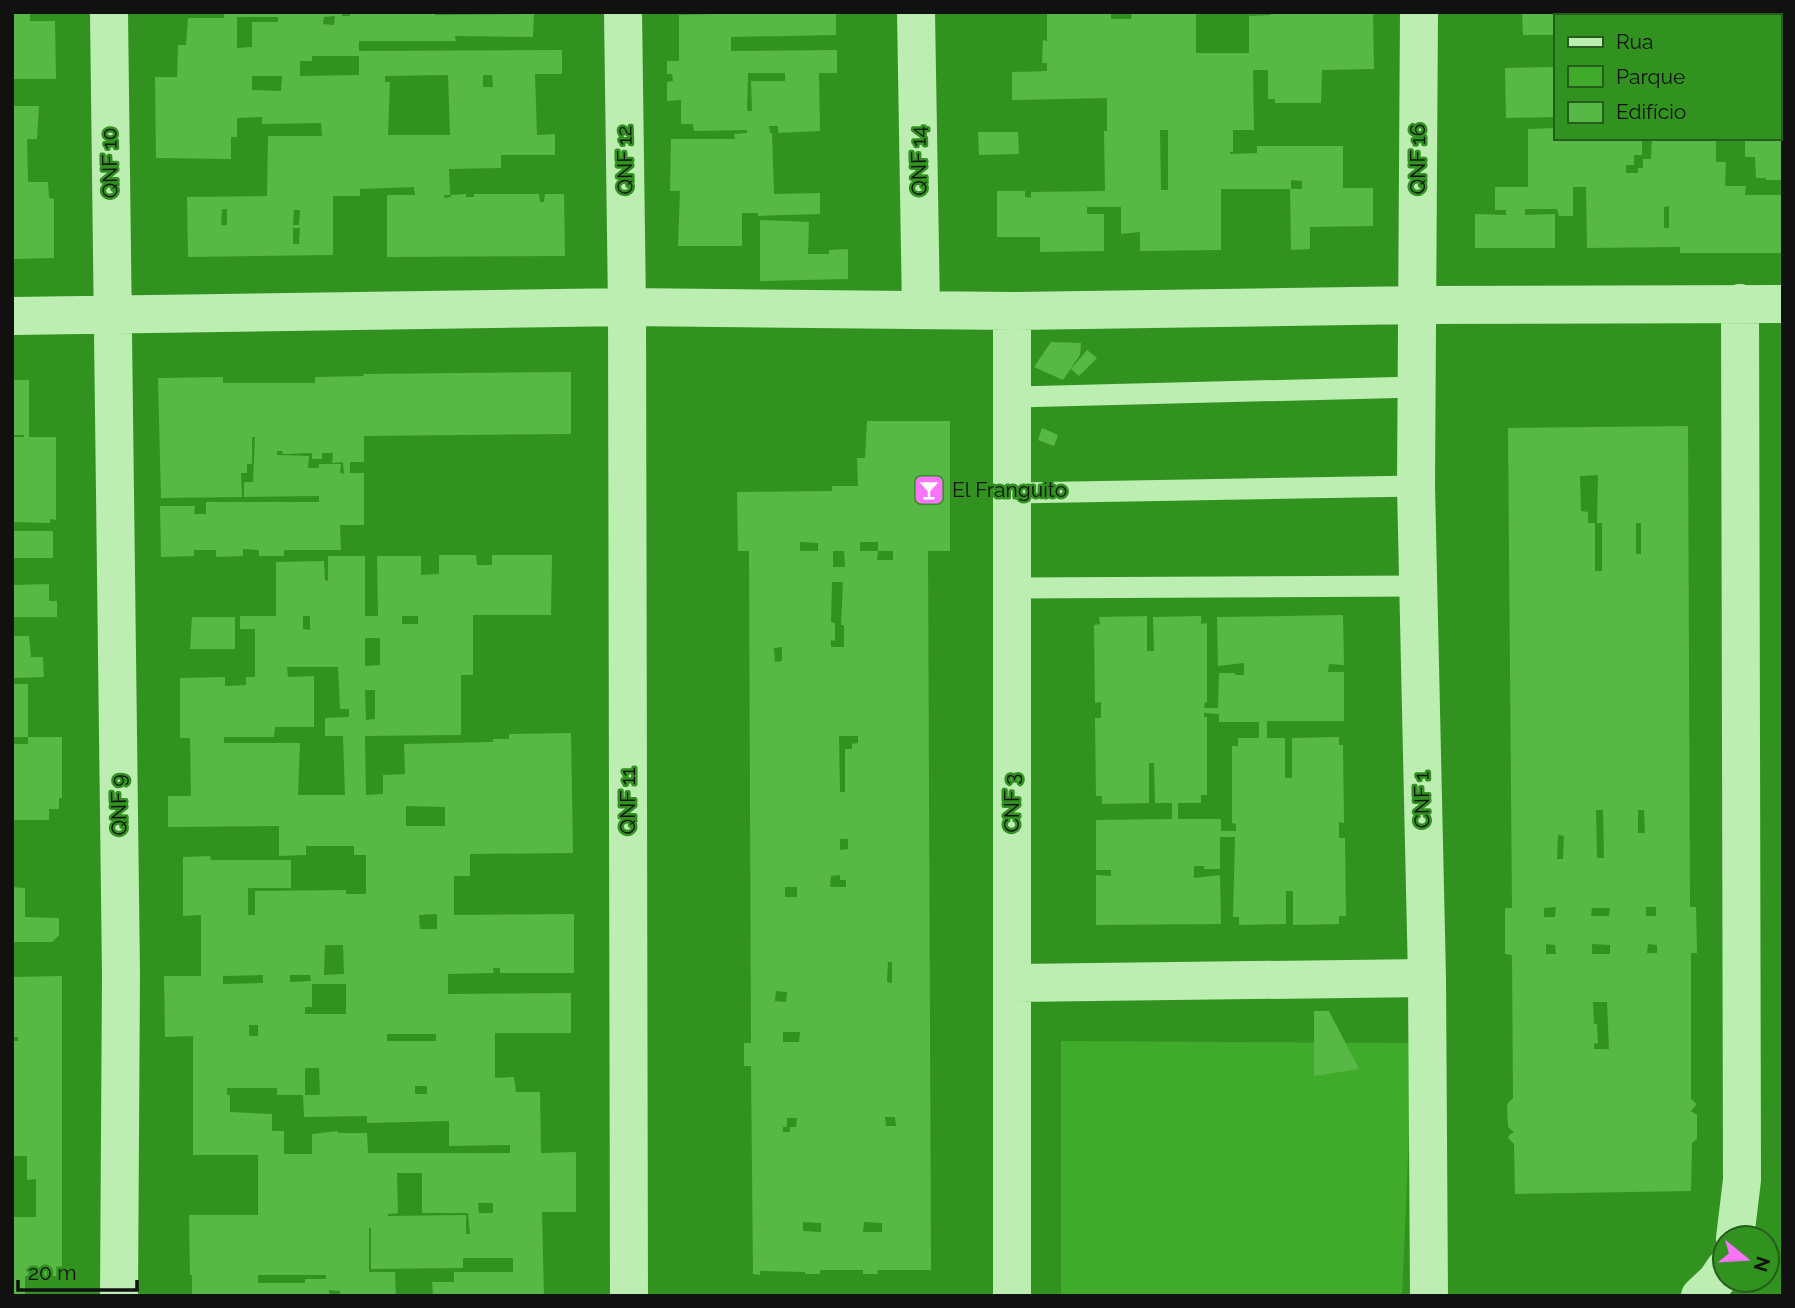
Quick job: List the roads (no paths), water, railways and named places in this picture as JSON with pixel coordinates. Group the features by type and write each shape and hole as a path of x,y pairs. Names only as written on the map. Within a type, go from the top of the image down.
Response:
{"street":[{"name":"QNF 10","path":"109,12 111,314"},
{"name":"QNF 12","path":"623,12 627,307"},
{"name":"QNF 14","path":"916,12 921,310"},
{"name":"QNF 16","path":"1418,305 1419,12"},
{"path":"1737,1224 1742,1180 1740,303"},
{"path":"12,316 627,307 1012,311 1418,305 1783,304"},
{"name":"CNF 1","path":"1418,305 1417,586 1427,978 1429,1296"},
{"name":"QNF 11","path":"627,307 629,1296"},
{"name":"CNF 3","path":"1012,311 1012,1296"},
{"name":"QNF 9","path":"111,314 121,974 119,1296"},
{"path":"1012,983 1427,978"}],"lane":[{"path":"1012,397 1417,387"},
{"path":"1012,493 1416,486"},
{"path":"1012,588 1417,586"}],"place":[{"name":"El Franguito","path":"929,490"}]}
